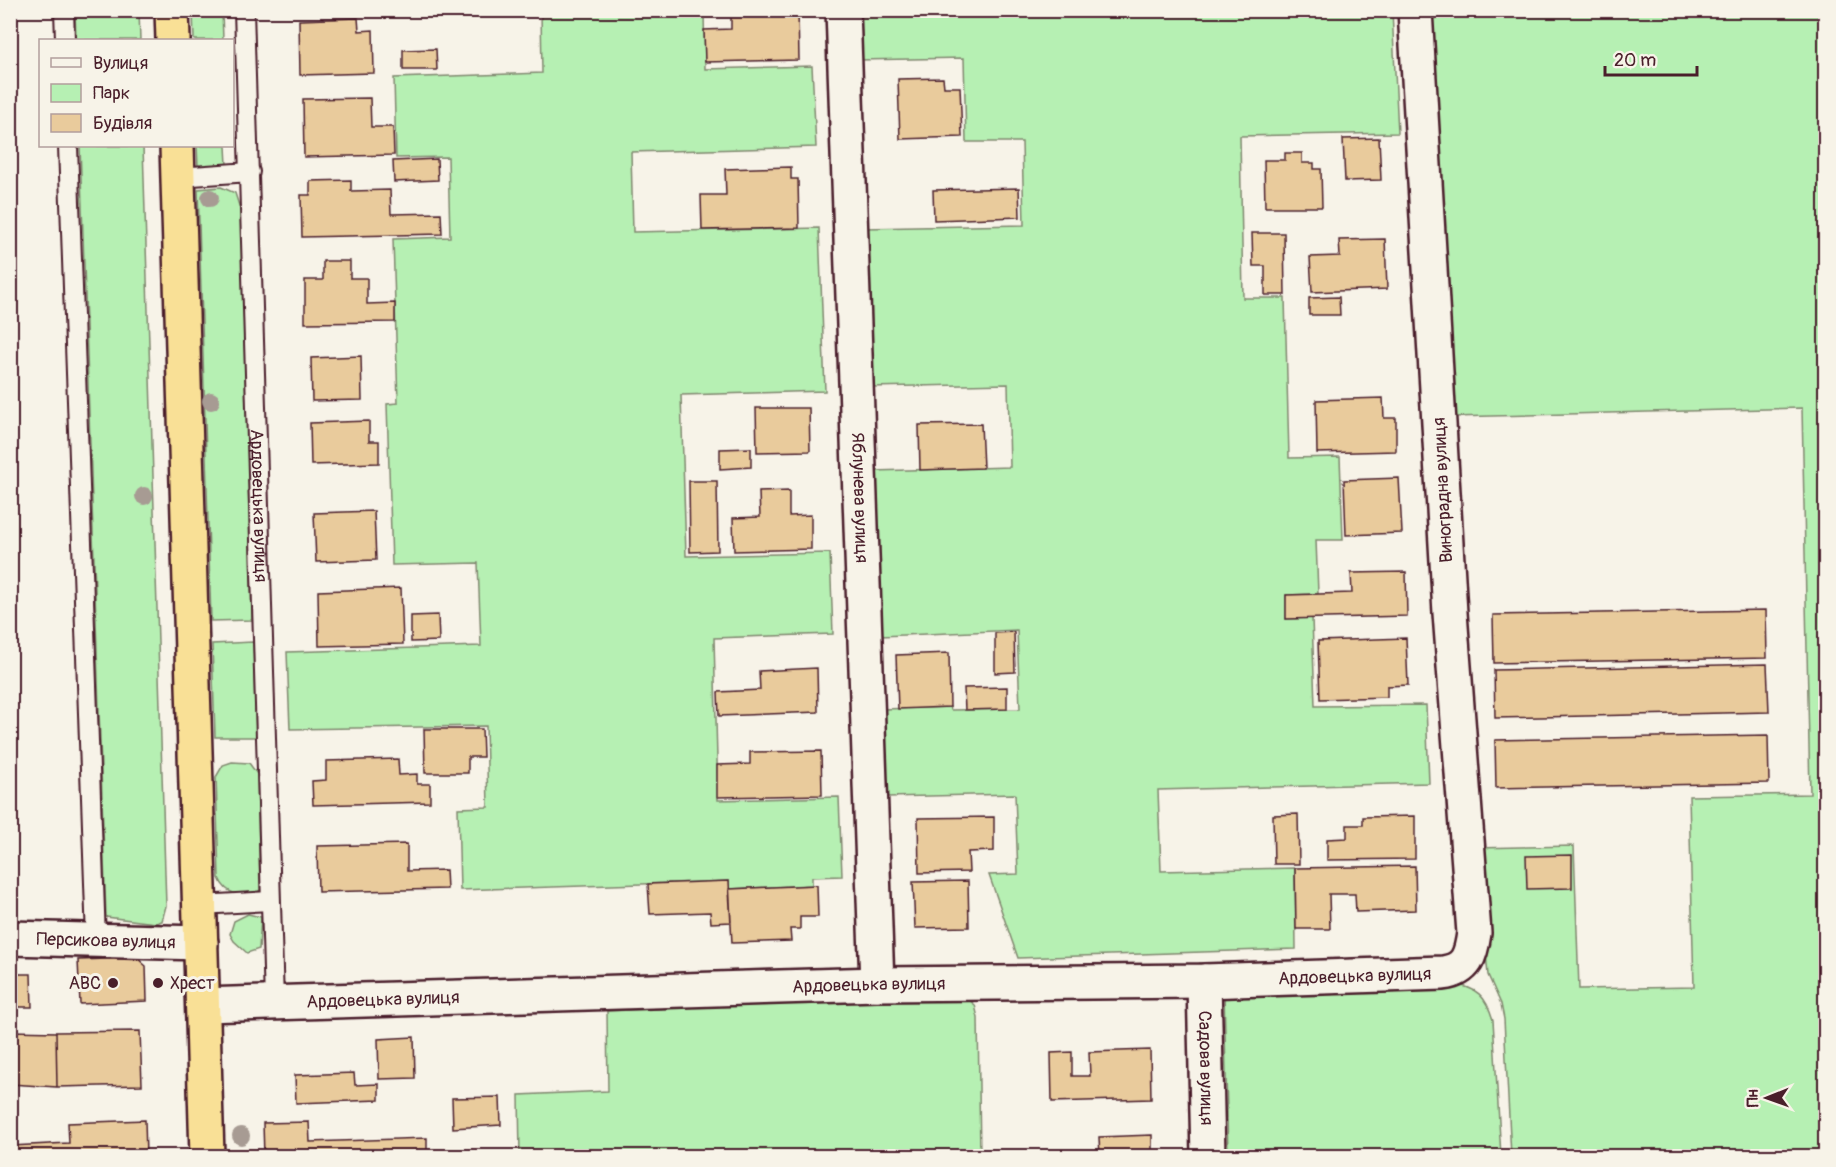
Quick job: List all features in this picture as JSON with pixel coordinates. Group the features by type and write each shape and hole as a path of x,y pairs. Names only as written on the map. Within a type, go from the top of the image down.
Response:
{"highway":[{"path":"172,10 173,39"},
{"path":"177,161 207,1156"}],"street":[{"name":"Яблунева вулиця","path":"843,10 878,984"},
{"name":"Виноградна вулиця","path":"1415,10 1450,613 1474,933 1472,953 1462,966"},
{"name":"Персикова вулиця","path":"10,938 201,943"},
{"name":"Ардовецька вулиця","path":"203,1005 878,984 1204,981 1443,974 1455,972 1462,966"},
{"name":"Садова вулиця","path":"1204,981 1208,1156"}],"lane":[{"path":"64,10 65,39"},
{"name":"Ардовецька вулиця","path":"244,10 274,1002"},
{"path":"68,147 96,940"},
{"path":"177,161 250,172"},
{"path":"200,904 270,901"}],"green space":[{"path":"541,10 704,11 705,69 812,66 816,147 631,152 633,232 819,228 825,391 681,395 686,556 830,553 833,634 714,638 718,800 839,797 842,876 812,877 812,885 729,889 729,881 460,890 458,808 488,807 486,726 290,729 287,652 481,646 478,563 392,565 387,404 398,403 393,239 450,237 448,157 396,158 394,78 542,73"},
{"path":"75,11 139,11 140,39 76,39"},
{"path":"193,11 222,11 223,39 194,39"},
{"path":"856,11 1392,11 1398,133 1240,136 1243,298 1285,298 1289,458 1340,457 1343,540 1316,540 1318,594 1286,595 1286,619 1312,618 1315,706 1426,705 1429,783 1158,790 1161,871 1295,868 1296,949 1018,958 989,875 1018,874 1015,794 887,797 883,709 950,707 951,710 1020,709 1017,630 881,636 874,471 1010,467 1008,384 870,387 864,228 1024,225 1022,142 966,142 964,58 858,60"},
{"path":"1427,11 1825,11 1825,1156 1511,1156 1504,1019 1501,1004 1488,975 1476,848 1574,846 1579,989 1694,987 1689,796 1810,794 1802,408 1451,417"},
{"path":"80,147 143,147 166,906 162,921 156,923 106,917"},
{"path":"197,147 226,147 227,165 198,167"},
{"path":"221,187 235,193 241,212 252,620 211,621 198,189"},
{"path":"253,642 256,737 215,737 212,644"},
{"path":"232,762 249,763 257,774 260,890 249,895 231,892 219,878 216,777 223,765"},
{"path":"248,914 261,917 259,949 247,953 230,934 234,921"},
{"path":"1461,985 1479,994 1484,999 1493,1020 1501,1156 1228,1156 1224,992"},
{"path":"964,996 975,1005 978,1018 980,1156 520,1156 519,1095 608,1091 607,1011"}],"building":[{"path":"798,11 799,60 705,62 704,30 731,29 731,12"},
{"path":"358,18 359,31 373,30 374,73 300,75 299,20"},
{"path":"436,49 437,70 403,70 403,50"},
{"path":"943,78 944,87 960,87 962,137 900,139 898,79"},
{"path":"370,98 371,127 393,127 394,155 304,157 303,99"},
{"path":"1379,138 1381,180 1345,181 1343,139"},
{"path":"1285,153 1302,153 1302,163 1314,163 1314,169 1321,169 1322,207 1265,207 1264,160 1285,160"},
{"path":"437,159 438,180 394,182 393,161"},
{"path":"791,167 791,179 798,179 799,228 702,230 701,195 726,195 725,169"},
{"path":"351,180 351,191 390,190 391,214 441,213 442,234 302,237 301,195 310,195 310,181"},
{"path":"1019,188 1020,217 934,220 933,190"},
{"path":"1252,233 1284,233 1285,295 1265,295 1265,266 1253,266"},
{"path":"1385,239 1387,289 1312,292 1310,257 1340,256 1339,240"},
{"path":"323,261 350,261 350,278 367,278 367,304 395,303 395,322 305,323 305,280 323,280"},
{"path":"1339,297 1340,315 1309,315 1309,298"},
{"path":"361,356 362,400 312,401 311,358"},
{"path":"1383,398 1384,418 1396,418 1396,451 1317,453 1316,400"},
{"path":"756,408 809,408 810,451 757,452"},
{"path":"369,421 369,441 379,441 379,463 311,465 310,423"},
{"path":"981,424 983,468 920,470 919,425"},
{"path":"751,448 751,467 720,469 720,449"},
{"path":"1399,478 1402,533 1346,535 1344,480"},
{"path":"689,481 717,481 718,551 690,552"},
{"path":"789,491 789,516 811,515 811,549 734,551 733,518 760,517 759,492"},
{"path":"374,511 376,560 316,562 314,513"},
{"path":"1406,572 1407,616 1286,619 1286,595 1352,593 1351,573"},
{"path":"401,588 403,644 319,646 318,591"},
{"path":"1766,610 1767,658 1494,663 1493,615"},
{"path":"438,615 439,641 411,642 411,616"},
{"path":"1014,632 1015,672 995,673 995,633"},
{"path":"1406,638 1408,685 1387,686 1387,697 1320,699 1318,641"},
{"path":"949,653 950,707 898,709 896,655"},
{"path":"1767,664 1769,712 1495,718 1494,670"},
{"path":"817,668 818,712 719,716 718,692 760,690 759,671"},
{"path":"1007,687 1007,709 965,710 964,688"},
{"path":"424,729 482,729 483,757 468,757 468,773 425,773"},
{"path":"1768,735 1769,783 1496,788 1495,740"},
{"path":"821,751 822,795 717,797 717,765 750,764 750,752"},
{"path":"398,759 399,775 417,774 417,784 430,784 430,802 313,805 312,781 326,780 326,761"},
{"path":"1298,814 1299,864 1274,864 1273,815"},
{"path":"1415,816 1415,859 1327,860 1327,839 1347,838 1347,825 1363,825 1363,817"},
{"path":"994,817 994,851 968,852 969,872 919,873 918,818"},
{"path":"407,844 407,871 446,870 447,889 318,892 317,846"},
{"path":"1572,855 1572,888 1527,889 1526,856"},
{"path":"1415,866 1416,910 1356,912 1355,894 1329,894 1330,929 1296,929 1295,868"},
{"path":"729,881 731,922 711,923 710,912 650,914 648,884"},
{"path":"968,881 969,927 915,928 913,882"},
{"path":"817,885 818,917 800,917 800,929 790,929 791,941 732,943 729,889"},
{"name":"ABC","path":"137,958 146,966 147,1001 80,1004 78,960"},
{"path":"10,974 31,974 32,1007 10,1007"},
{"path":"10,1031 56,1032 57,1087 10,1084"},
{"path":"140,1031 142,1085 57,1087 56,1032"},
{"path":"414,1037 415,1078 379,1079 378,1039"},
{"path":"1150,1050 1151,1099 1052,1102 1051,1053 1072,1052 1072,1076 1090,1076 1089,1052"},
{"path":"354,1073 355,1085 379,1084 379,1100 296,1103 295,1075"},
{"path":"500,1097 501,1125 453,1128 452,1098"},
{"path":"145,1120 146,1156 11,1156 11,1146 69,1143 68,1123"},
{"path":"309,1122 310,1142 427,1138 427,1156 264,1156 263,1123"},
{"path":"1152,1135 1152,1156 1100,1156 1099,1137"}],"place":[{"name":"ABC","path":"113,983"},
{"name":"Хрест","path":"158,983"}]}
